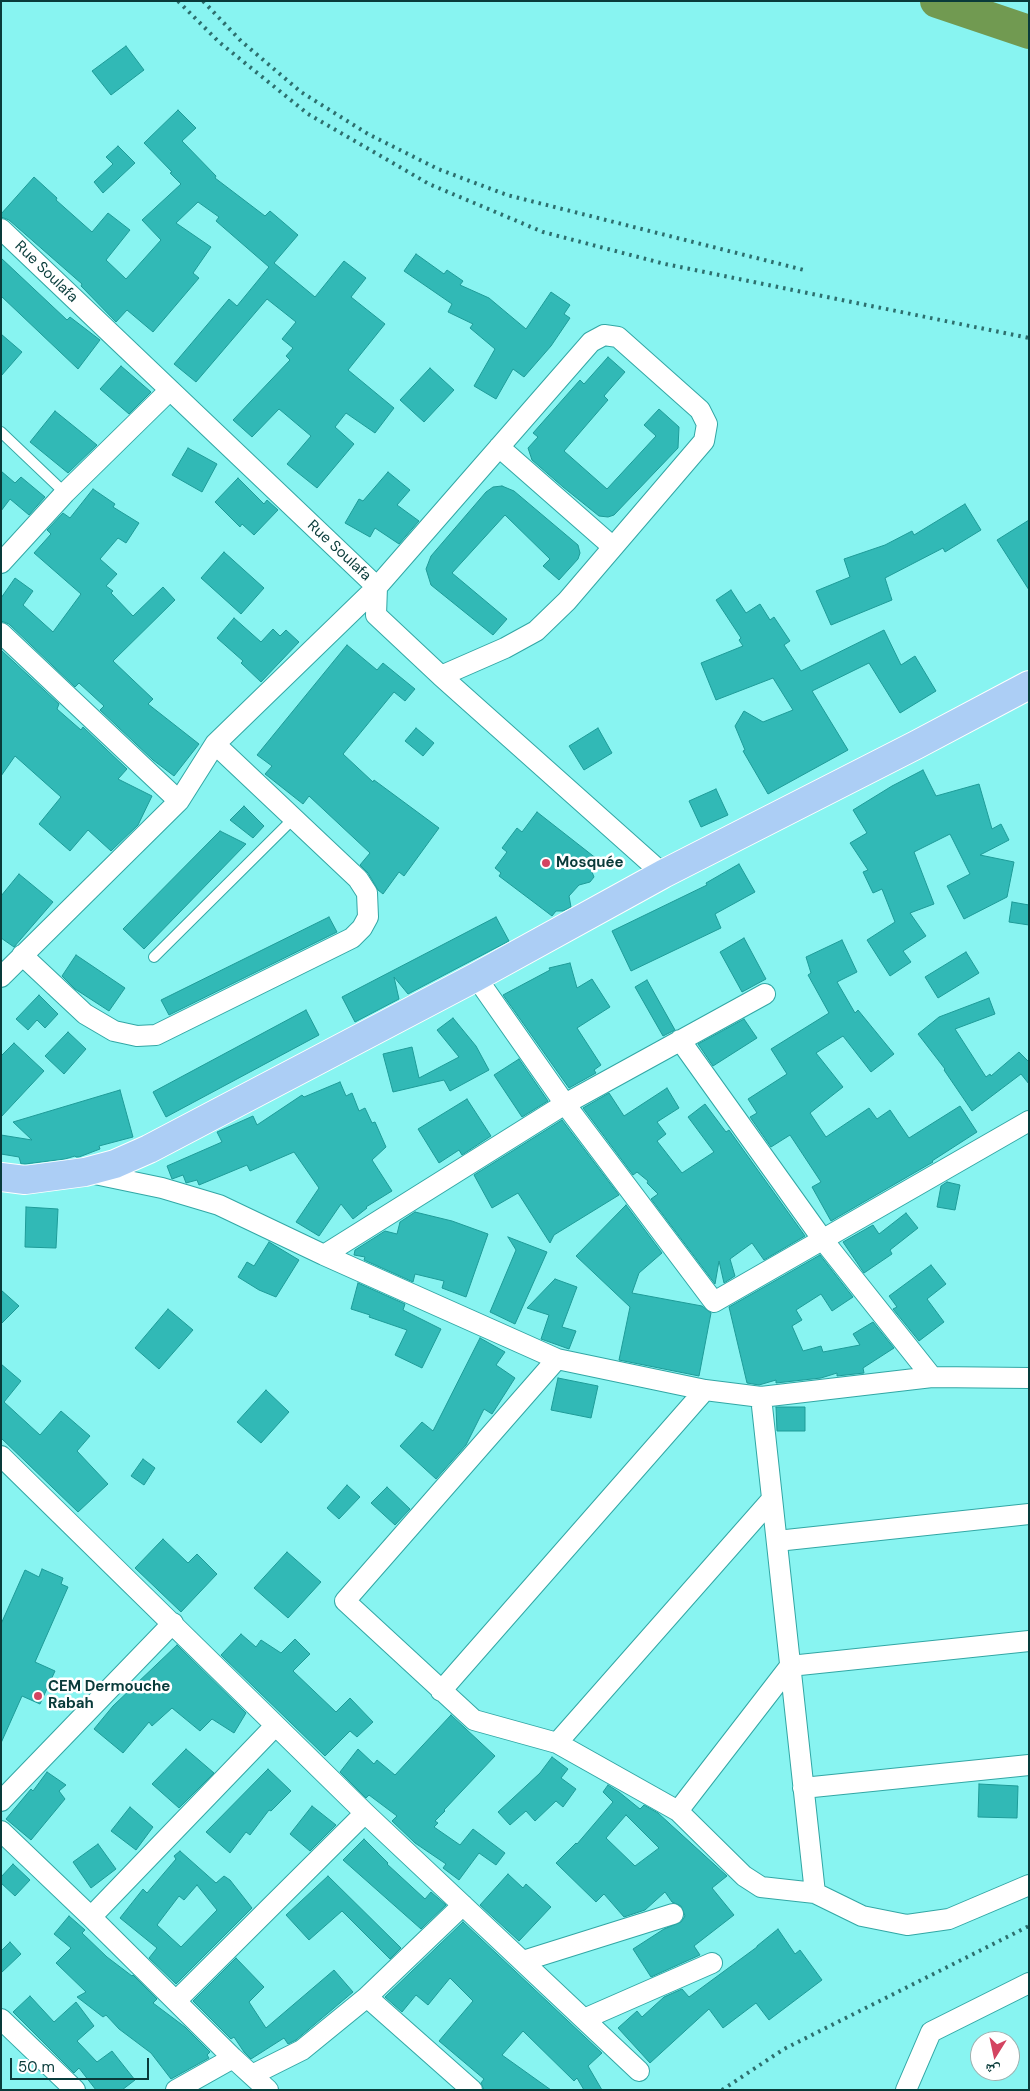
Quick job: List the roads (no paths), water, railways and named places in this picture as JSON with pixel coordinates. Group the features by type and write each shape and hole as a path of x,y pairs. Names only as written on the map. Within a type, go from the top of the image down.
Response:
{"main road":[{"path":"1,1177 25,1180 85,1172 115,1164 149,1149 476,977 663,874 1029,685"}],"street":[{"name":"Rue Soulafa","path":"1,229 377,586 376,615 441,676 663,874"},
{"path":"1,977 179,801 215,744 377,586 591,342 604,335 618,337 700,410 707,424 704,442 567,601 536,631 505,648 441,676"},
{"path":"1,563 66,493 170,390"},
{"path":"499,448 614,546"},
{"path":"1,633 179,801"},
{"path":"22,955 85,1014 114,1031 137,1036 156,1035 352,938 362,928 368,917 367,893 358,879 215,744"},
{"path":"476,977 565,1104 714,1302 1029,1121"},
{"path":"324,1255 565,1104 764,994"},
{"path":"680,1040 823,1240 932,1377"},
{"path":"85,1172 162,1188 219,1204 324,1255 557,1359 705,1390 761,1397 932,1377 1029,1378"},
{"path":"557,1359 344,1601 474,1720 557,1743 678,1812 744,1876 761,1887 815,1893 862,1916 907,1925 950,1919 1029,1885"},
{"path":"441,1691 705,1390"},
{"path":"761,1397 815,1893"},
{"path":"1,1456 365,1813 640,2071"},
{"path":"557,1743 772,1500"},
{"path":"777,1541 1029,1514"},
{"path":"1,1801 173,1623"},
{"path":"678,1812 790,1666 1029,1641"},
{"path":"91,1917 275,1726"},
{"path":"803,1788 1029,1764"},
{"path":"176,2001 365,1813"},
{"path":"1,1831 268,2090"},
{"path":"252,2075 302,2050 367,1997 462,1905"},
{"path":"522,1961 673,1914"},
{"path":"584,2019 712,1963"},
{"path":"906,2090 931,2032 1029,1983"},
{"path":"367,1997 472,2090"},
{"path":"1,2019 75,2090"},
{"path":"176,2090 233,2058"}],"lane":[{"path":"1,432 66,493"},
{"path":"154,956 294,818"}],"waterway":[{"path":"937,1 1029,32"}],"railway":[{"path":"178,1 219,42 308,114 429,184 543,232 665,264 1029,338"},
{"path":"203,1 241,41 301,92 368,134 438,169 507,195 804,270"},
{"path":"722,2090 784,2049 1029,1926"}],"place":[{"name":"Mosquée","path":"546,863"},
{"name":"CEM Dermouche Rabah","path":"38,1696"}]}
